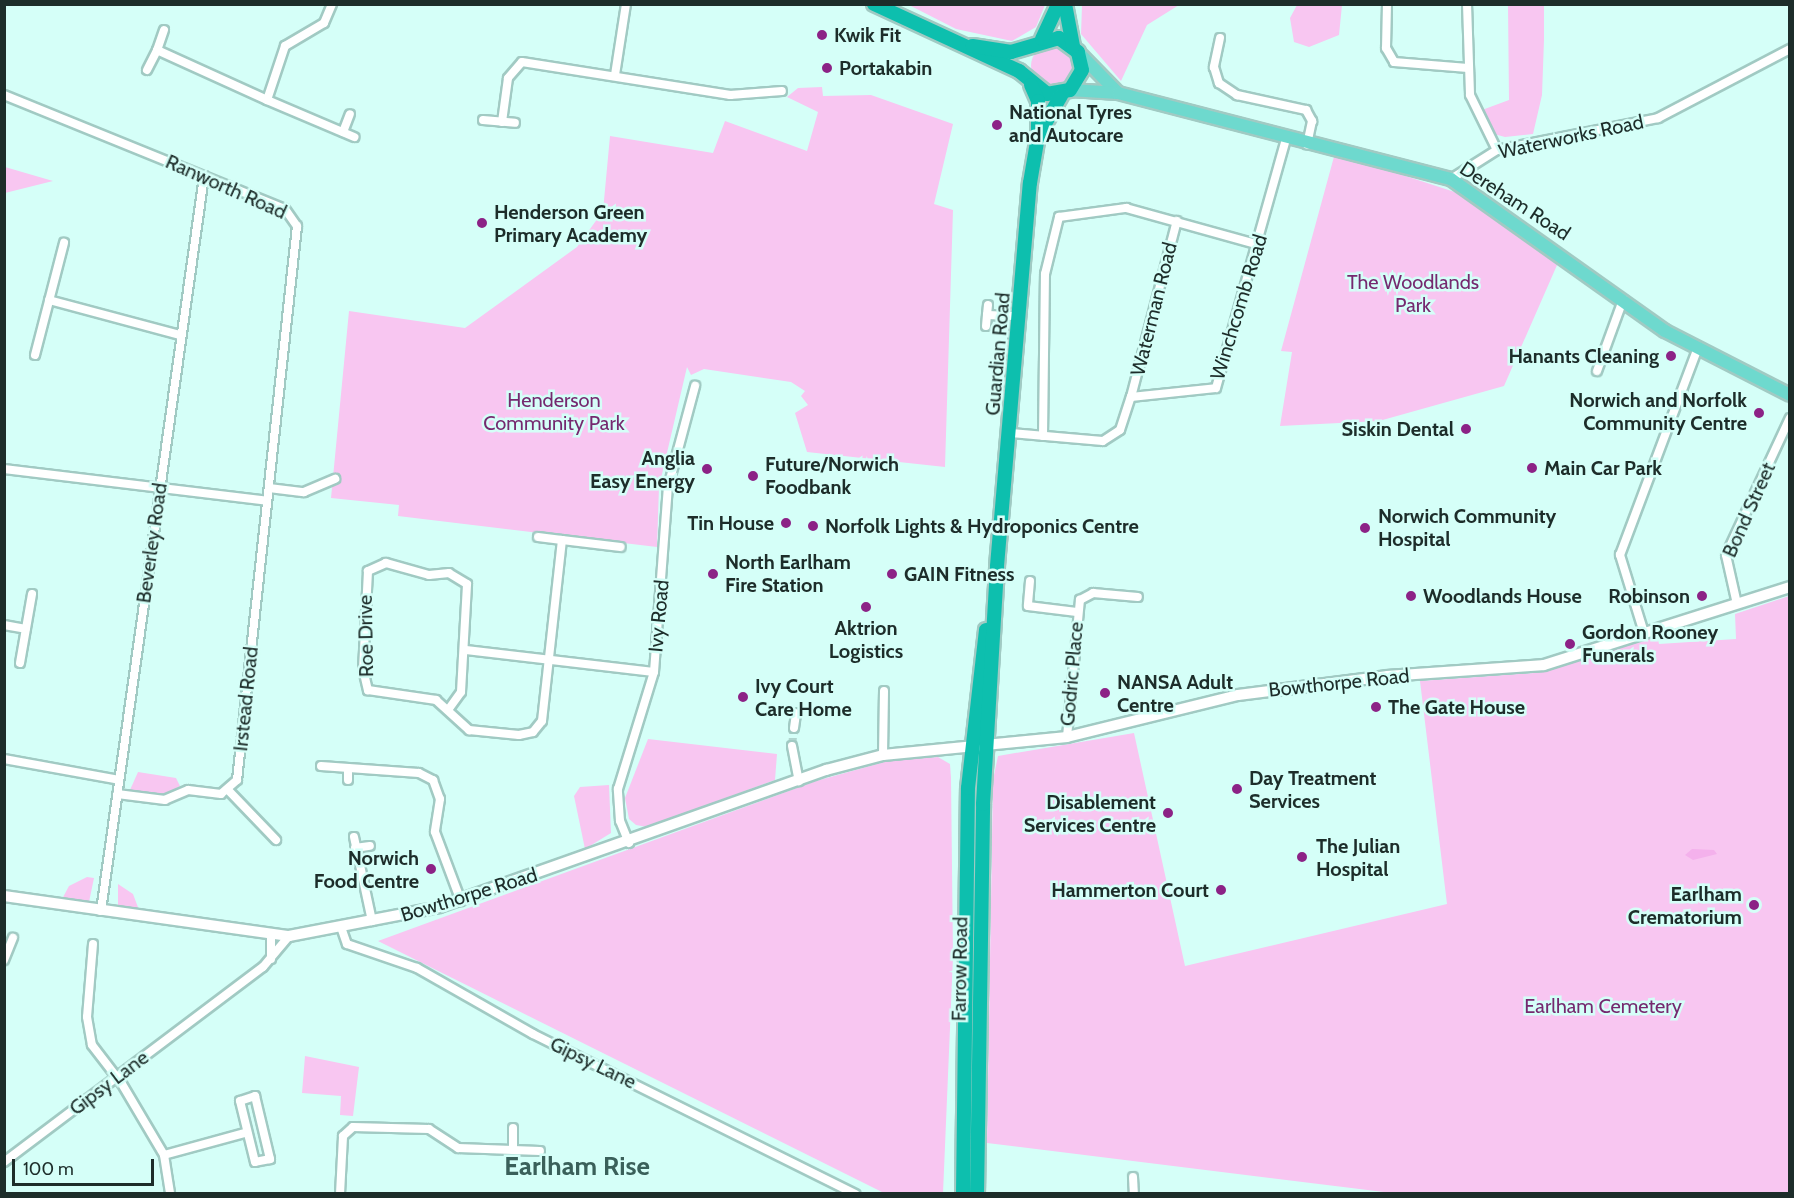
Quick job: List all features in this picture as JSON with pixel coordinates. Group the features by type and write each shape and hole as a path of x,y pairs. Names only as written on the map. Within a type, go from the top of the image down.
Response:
{"highway":[{"path":"1028,81 1026,56 1038,41 1058,4"},
{"path":"1065,4 1082,70 1066,92"},
{"name":"Dereham Road","path":"871,5 972,46 1047,94 1066,92"},
{"name":"Dereham Road","path":"972,46 1011,52 1038,41 1059,38 1076,49"},
{"name":"Guardian Road","path":"986,744 997,575 1038,136 1038,101 1028,81"},
{"name":"Guardian Road","path":"1038,136 1066,92"},
{"name":"Guardian Road","path":"971,747 997,575"},
{"name":"Farrow Road","path":"977,1194 986,744"},
{"name":"Farrow Road","path":"963,1194 971,747"}],"main road":[{"path":"1076,49 1118,93"},
{"name":"Dereham Road","path":"1066,92 1118,93 1286,139 1451,180 1697,350 1790,395"}],"street":[{"path":"267,100 285,46 324,23 332,4"},
{"path":"615,75 626,4"},
{"path":"1387,4 1386,48 1394,62 1468,68"},
{"path":"1467,4 1468,68 1473,106 1497,150"},
{"path":"147,70 164,30"},
{"path":"1220,38 1214,68 1218,84 1237,95 1306,110 1312,121 1307,144"},
{"name":"Waterworks Road","path":"1451,180 1497,150 1658,118 1790,49"},
{"path":"157,50 354,137"},
{"path":"502,122 508,78 516,63 615,75 733,95 782,91"},
{"name":"Ranworth Road","path":"4,95 285,209 296,220 268,488"},
{"path":"343,132 350,114"},
{"path":"483,120 514,123"},
{"name":"Winchcomb Road","path":"1131,397 1216,388 1286,139"},
{"name":"Beverley Road","path":"101,910 204,176"},
{"name":"Guardian Road","path":"1043,436 1045,274 1059,218 1126,208 1177,221"},
{"path":"1177,221 1258,245"},
{"name":"Waterman Road","path":"1131,397 1177,221"},
{"path":"35,355 64,243"},
{"path":"49,300 180,335"},
{"path":"1597,371 1623,300"},
{"path":"986,326 988,305"},
{"path":"987,315 1021,316"},
{"path":"1644,633 1620,555 1697,350"},
{"name":"Ivy Road","path":"629,843 618,789 654,672 668,487 695,386"},
{"path":"1011,433 1114,438 1131,397"},
{"name":"Bond Street","path":"1737,604 1726,555 1790,418"},
{"path":"4,469 267,501"},
{"path":"268,488 304,492 335,479"},
{"name":"Irstead Road","path":"229,791 239,773 268,488"},
{"path":"538,537 621,547"},
{"path":"448,710 469,730 533,732 542,720 562,540"},
{"name":"Roe Drive","path":"386,563 463,579 470,590 466,650 461,692 448,710 436,700 375,694 364,683 368,571 386,563"},
{"name":"Godric Place","path":"1030,581 1028,606 1077,612"},
{"name":"Bowthorpe Road","path":"4,896 271,937 289,936 372,921 461,901 799,781 883,755 1066,737 1210,699 1388,676 1544,665 1790,587"},
{"name":"Godric Place","path":"1066,737 1080,600 1093,593 1138,597"},
{"path":"20,663 32,594"},
{"path":"4,625 26,629"},
{"path":"466,650 654,672"},
{"path":"883,755 884,691"},
{"path":"794,728 796,713"},
{"path":"792,746 799,781"},
{"path":"4,759 119,780"},
{"path":"321,766 419,773 433,780 440,799 435,832 461,901"},
{"path":"348,768 348,780"},
{"path":"117,794 165,800 188,790 229,791 276,840"},
{"path":"354,837 372,921"},
{"path":"355,848 370,846"},
{"name":"Gipsy Lane","path":"341,927 347,944 417,968 533,1034 855,1194"},
{"name":"Gipsy Lane","path":"4,1162 271,959 289,936"},
{"path":"271,937 271,959"},
{"path":"4,960 13,938"},
{"path":"93,944 87,1017 92,1045 117,1077 164,1155 170,1194"},
{"path":"255,1096 270,1158 255,1162 245,1133 240,1101 255,1096"},
{"path":"340,1194 343,1136 353,1127 429,1129 458,1148 540,1151"},
{"path":"513,1128 513,1150"},
{"path":"164,1155 245,1133"},
{"path":"1132,1177 1134,1194"}],"green space":[{"path":"1082,4 1179,5 1147,25 1121,81 1081,34"},
{"path":"909,5 1045,5 1036,27 1012,41 956,29"},
{"path":"1297,5 1342,5 1339,35 1309,47 1294,42 1290,18"},
{"path":"1508,5 1544,5 1544,40 1542,95 1533,134 1505,137 1494,134 1482,110 1509,100"},
{"path":"1053,44 1068,51 1075,66 1068,81 1053,88 1038,81 1031,66 1038,51"},
{"name":"Henderson Community Park","path":"822,87 823,96 871,95 953,124 934,204 953,210 945,467 807,452 795,413 808,405 801,396 805,391 791,382 704,369 691,375 687,367 659,487 657,547 398,516 399,505 331,498 349,311 465,328 577,247 603,211 610,136 713,153 725,121 807,151 818,112 787,97 798,88"},
{"name":"The Woodlands Park","path":"1335,153 1470,197 1561,256 1504,386 1379,421 1280,426 1292,352 1281,351"},
{"path":"5,167 53,181 5,193"},
{"name":"Earlham Cemetery","path":"1789,596 1789,1193 1392,1193 987,1143 993,780 998,756 1134,733 1185,966 1447,904 1420,681 1534,673 1657,636 1659,644 1736,639 1735,614"},
{"path":"648,739 777,754 775,780 647,827 636,825 629,819 625,798"},
{"path":"938,757 950,764 951,778 953,957 943,1193 884,1193 378,941 816,781 888,761"},
{"path":"138,772 176,778 180,786 163,795 130,790"},
{"path":"609,785 611,833 585,849 574,796 580,787"},
{"path":"87,877 94,878 89,902 61,901 69,886"},
{"path":"118,884 133,894 139,910 118,905"},
{"path":"305,1056 359,1067 353,1116 340,1115 341,1096 302,1093"}],"shaded area":[{"path":"1692,849 1714,850 1717,854 1693,860 1685,855"}],"tunnel":[{"path":"792,746 794,728"}],"place":[{"name":"Kwik Fit","path":"822,35"},
{"name":"Portakabin","path":"827,68"},
{"name":"National Tyres and Autocare","path":"997,125"},
{"name":"Henderson Green Primary Academy","path":"482,223"},
{"name":"Hanants Cleaning","path":"1671,356"},
{"name":"Norwich and Norfolk Community Centre","path":"1759,413"},
{"name":"Siskin Dental","path":"1466,429"},
{"name":"Main Car Park","path":"1532,468"},
{"name":"Anglia Easy Energy","path":"707,469"},
{"name":"Future/Norwich Foodbank","path":"753,476"},
{"name":"Tin House","path":"786,523"},
{"name":"Norfolk Lights & Hydroponics Centre","path":"813,526"},
{"name":"Norwich Community Hospital","path":"1365,528"},
{"name":"North Earlham Fire Station","path":"713,574"},
{"name":"GAIN Fitness","path":"892,574"},
{"name":"Woodlands House","path":"1411,596"},
{"name":"Robinson","path":"1702,596"},
{"name":"Aktrion Logistics","path":"866,607"},
{"name":"Gordon Rooney Funerals","path":"1570,644"},
{"name":"NANSA Adult Centre","path":"1105,693"},
{"name":"Ivy Court Care Home","path":"743,697"},
{"name":"The Gate House","path":"1376,707"},
{"name":"Day Treatment Services","path":"1237,789"},
{"name":"Disablement Services Centre","path":"1168,813"},
{"name":"The Julian Hospital","path":"1302,857"},
{"name":"Norwich Food Centre","path":"431,869"},
{"name":"Hammerton Court","path":"1221,890"},
{"name":"Earlham Crematorium","path":"1754,905"}],"district":[{"name":"Earlham Rise","path":"577,1167"}]}
